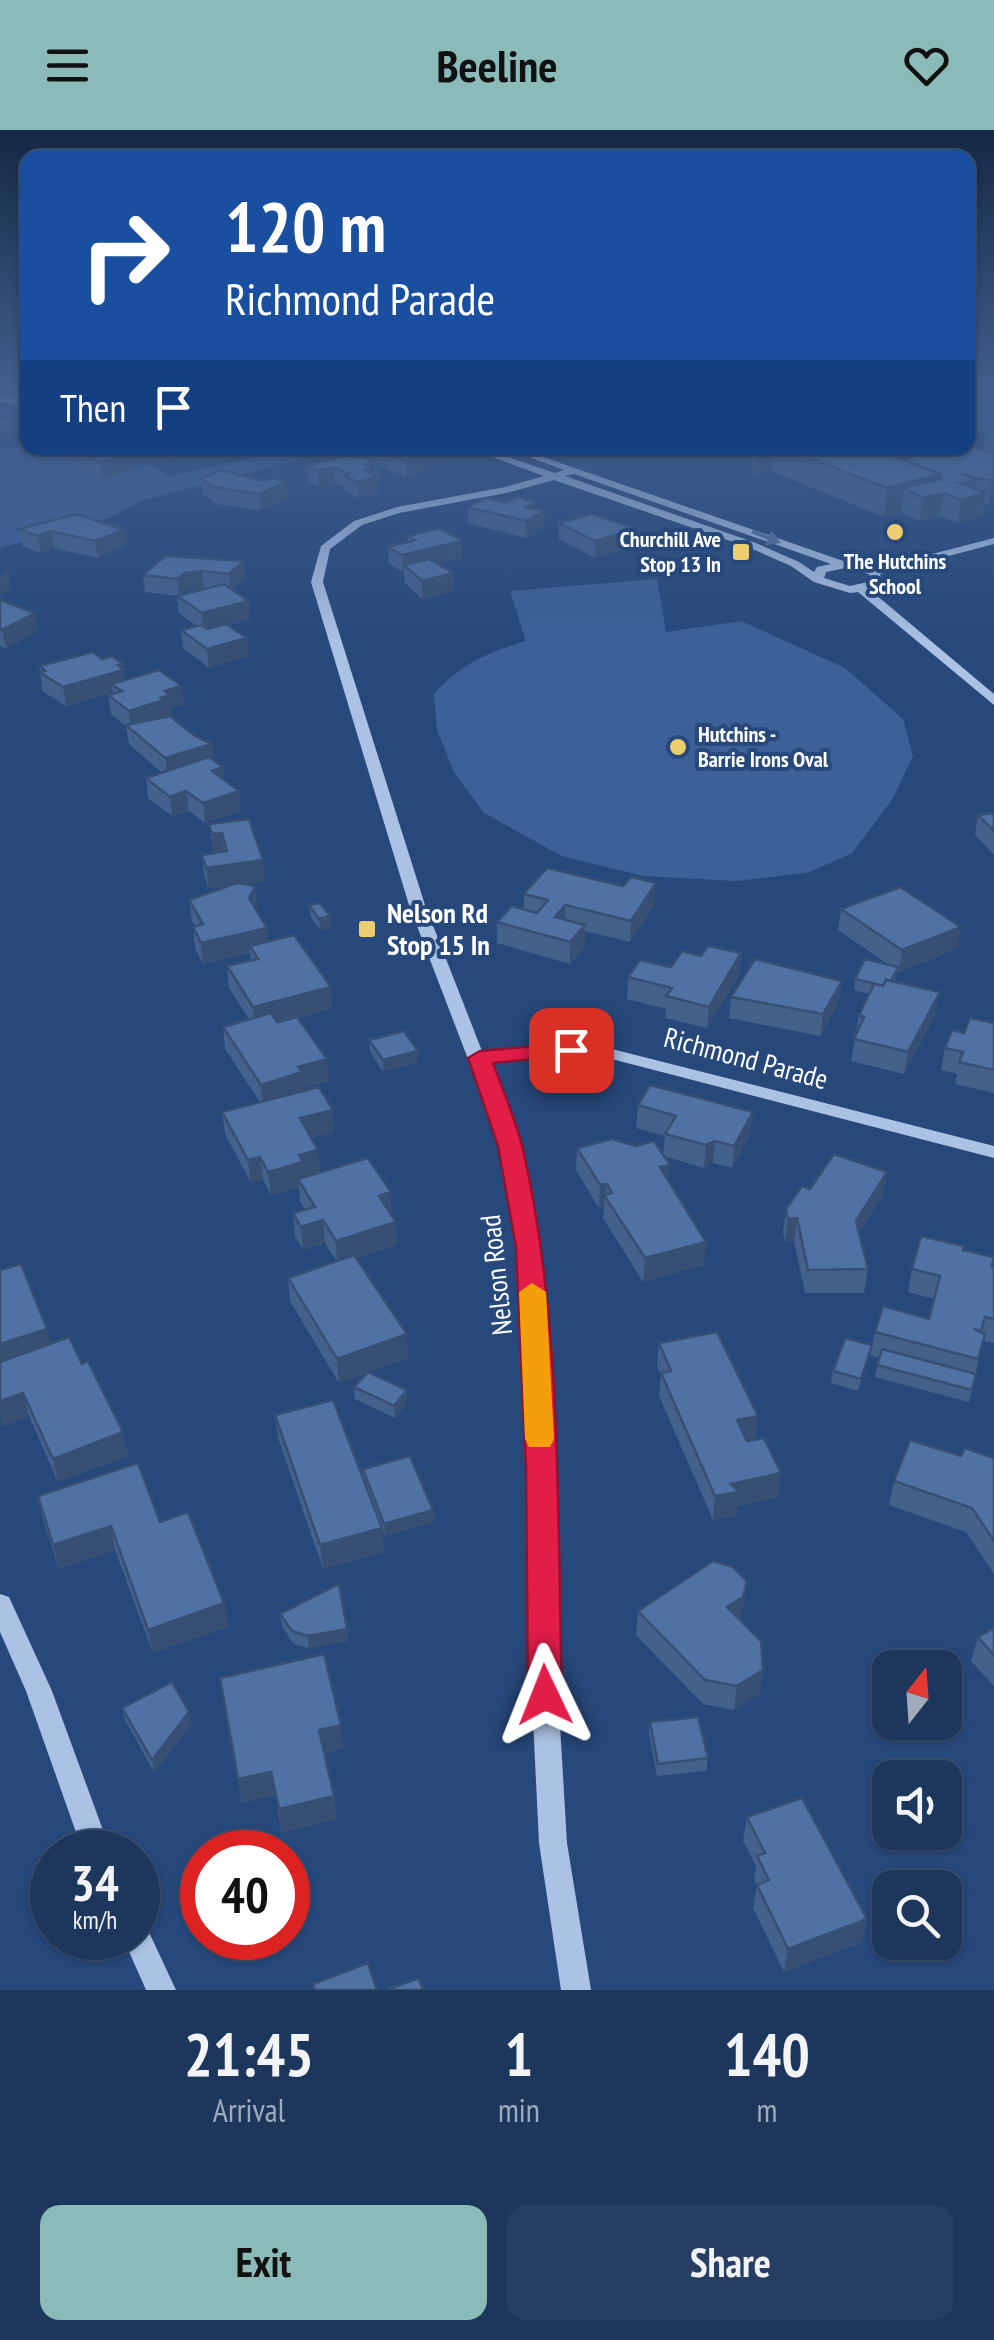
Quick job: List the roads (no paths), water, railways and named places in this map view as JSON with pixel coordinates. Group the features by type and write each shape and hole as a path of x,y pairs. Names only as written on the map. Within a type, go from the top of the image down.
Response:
{"street":[{"path":"536,472 752,546 839,589 862,589 879,582 874,572"},
{"name":"Nelson Road","path":"571,472 397,510 358,524 330,542 318,570 328,627 362,716 417,904 480,1058 510,1146 529,1247 553,1843 576,1990"},
{"path":"575,472 874,572 994,541"},
{"path":"818,580 821,569 845,565"},
{"path":"862,589 994,700"},
{"name":"Richmond Parade","path":"480,1058 544,1050 600,1051 994,1152"},
{"path":"0,1604 39,1691 89,1830"},
{"path":"147,1960 161,1990"}],"place":[{"name":"The Hutchins School","path":"895,532"},
{"name":"Churchill Ave Stop 13 In","path":"741,552"},
{"name":"Hutchins - Barrie Irons Oval","path":"678,747"},
{"name":"Nelson Rd Stop 15 In","path":"367,929"}]}
